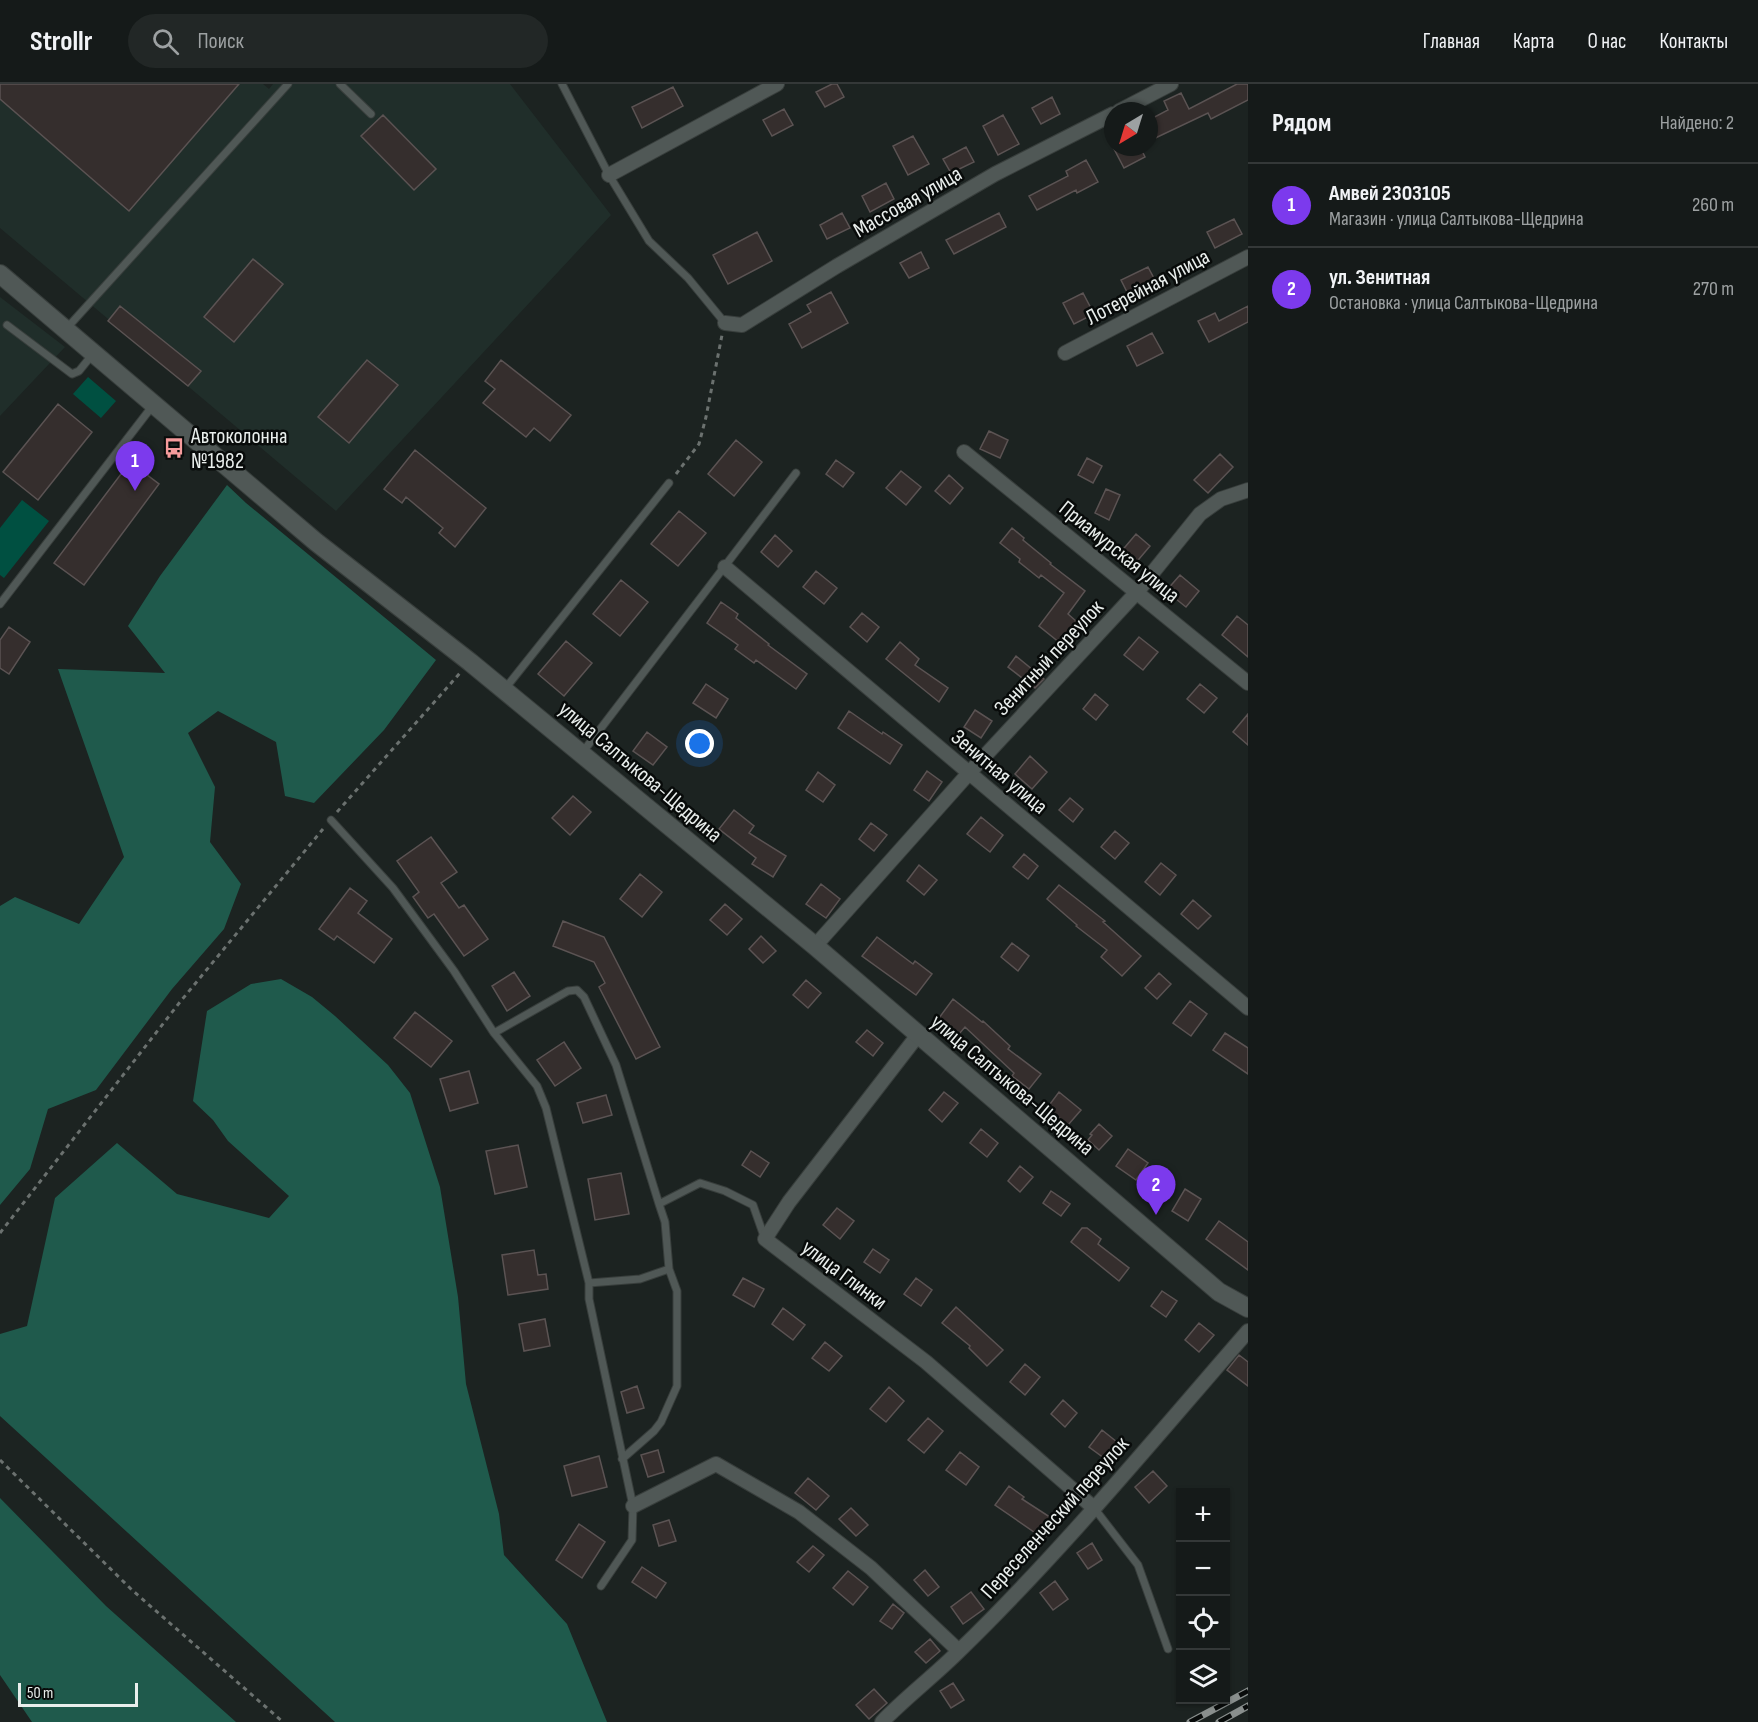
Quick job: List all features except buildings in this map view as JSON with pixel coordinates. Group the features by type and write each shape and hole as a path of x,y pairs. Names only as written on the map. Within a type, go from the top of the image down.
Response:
{"street":[{"path":"609,175 777,84"},
{"path":"1136,102 1171,84"},
{"name":"Массовая улица","path":"724,327 742,325 837,266 995,174 1104,119"},
{"name":"Лотерейная улица","path":"1065,353 1248,256"},
{"name":"улица Салтыкова-Щедрина","path":"0,274 316,542 582,753 815,946 1219,1292 1248,1308"},
{"name":"Приамурская улица","path":"964,452 1248,683"},
{"name":"Зенитный переулок","path":"815,946 969,773 1137,592 1200,514 1221,499 1248,490"},
{"name":"Зенитная улица","path":"725,567 1248,1008"},
{"path":"765,1239 789,1202 918,1035"},
{"name":"улица Глинки","path":"765,1239 926,1362 1094,1508"},
{"name":"Переселенческий переулок","path":"886,1720 958,1652 1094,1508 1248,1331"},
{"path":"633,1506 716,1464 799,1512 872,1568 958,1652"}],"lane":[{"path":"65,330 288,84"},
{"path":"340,84 371,114"},
{"path":"562,84 609,175 649,241 688,278 724,327"},
{"path":"8,325 72,374 79,371 93,353"},
{"path":"0,604 154,404"},
{"path":"582,753 796,473"},
{"path":"504,690 669,483"},
{"path":"331,820 393,888 454,971 494,1033 537,1086 546,1108 589,1283 589,1299 633,1506 632,1540 601,1586"},
{"path":"494,1033 568,991 577,990 584,997 616,1065 665,1222 669,1269 677,1291 677,1386 662,1422 622,1459"},
{"path":"659,1204 700,1183 725,1191 753,1205 765,1239"},
{"path":"589,1283 640,1279 669,1269"},
{"path":"1094,1508 1138,1565 1168,1649"}],"path":[{"path":"669,483 699,444 724,327"},
{"path":"0,1233 180,1002"},
{"path":"0,1460 132,1590 283,1722"}],"shaded area":[{"path":"0,84 263,84 269,89 273,84 510,84 611,215 336,511 0,228"},
{"path":"0,297 65,347 0,416"}],"green space":[{"path":"88,377 116,401 101,418 73,394"},
{"path":"227,485 436,660 384,730 314,803 285,796 276,742 218,711 188,733 215,787 210,842 241,884 224,929 172,989 96,1090 48,1109 30,1169 0,1205 0,906 15,897 79,924 124,857 58,669 165,673 128,626 160,576"},
{"path":"22,500 49,521 4,578 0,575 0,528"},
{"path":"281,979 312,997 335,1016 388,1065 410,1093 440,1187 458,1297 466,1384 499,1514 504,1555 567,1624 607,1722 335,1722 0,1416 0,1334 27,1326 55,1198 117,1143 177,1194 269,1218 289,1196 228,1141 213,1120 193,1101 207,1011 251,984"},
{"path":"0,1498 106,1606 236,1722 32,1722 0,1675"}],"railway":[{"path":"1190,1722 1248,1691"},
{"path":"1219,1722 1248,1706"}],"place":[{"name":"Автоколонна №1982","path":"174,448"},
{"name":"Амвей 2303105","path":"135,491"},
{"name":"ул. Зенитная","path":"1156,1215"}]}
